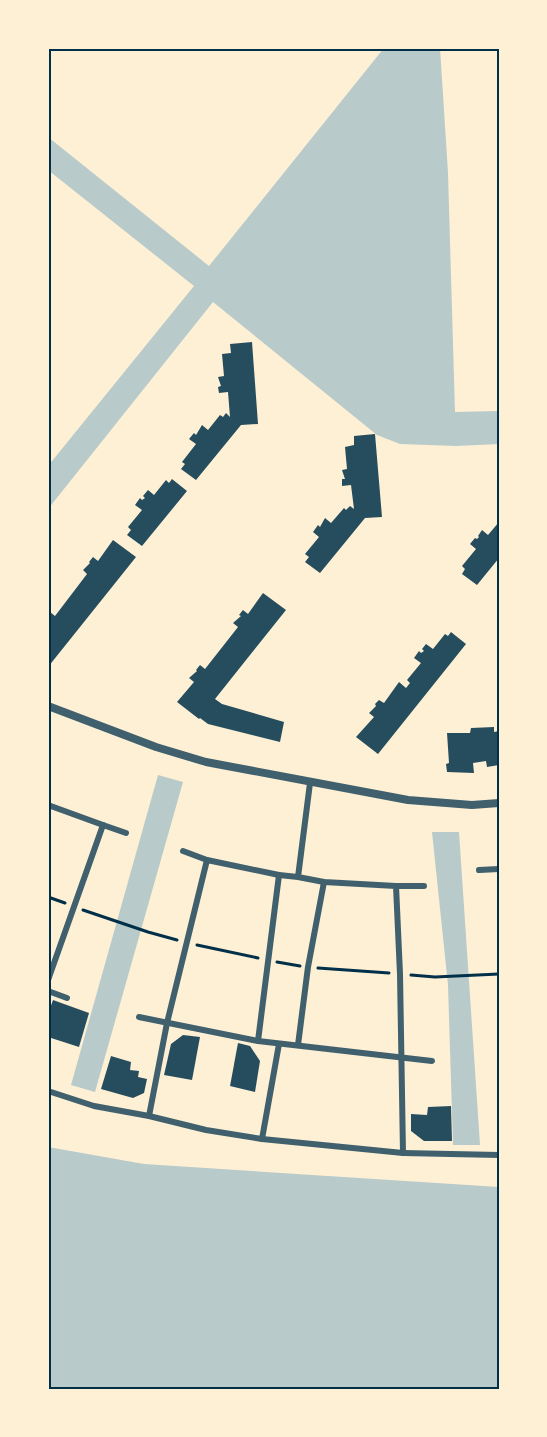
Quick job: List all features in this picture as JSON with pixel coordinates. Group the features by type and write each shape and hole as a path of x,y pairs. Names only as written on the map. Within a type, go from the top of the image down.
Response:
{"street":[{"path":"48,706 156,747 206,762 408,800 472,805 499,803"},
{"path":"298,877 310,783"},
{"path":"48,805 126,833"},
{"path":"48,980 103,825"},
{"path":"183,851 207,860 279,876 324,882 424,886"},
{"path":"149,1116 167,1023 207,860"},
{"path":"479,870 499,869"},
{"path":"258,1041 279,876"},
{"path":"298,1045 308,967 324,882"},
{"path":"396,886 403,1153"},
{"path":"48,991 67,998"},
{"path":"139,1017 258,1041 432,1061"},
{"path":"262,1139 279,1044"},
{"path":"48,1091 94,1106 206,1130 262,1139 403,1153 499,1155"}],"path":[{"path":"48,897 128,926"},
{"path":"435,976 499,974"}],"shaded area":[{"path":"384,48 440,48 448,173 455,412 499,411 499,444 456,446 400,444 377,435 213,302 48,509 48,466 194,286 48,170 48,137 209,266"},
{"path":"158,775 183,782 95,1092 71,1085"},
{"path":"432,832 459,832 480,1145 453,1145 448,985"},
{"path":"48,1147 144,1164 499,1187 499,1389 48,1389"}],"building":[{"path":"252,342 258,424 241,425 196,480 181,469 185,464 182,462 196,444 189,439 194,433 196,435 202,425 208,430 220,415 223,417 226,413 230,417 228,392 219,393 218,387 221,386 218,377 224,376 222,354 231,353 230,344"},
{"path":"375,434 382,517 365,518 320,573 305,562 309,557 305,554 319,537 313,532 318,525 320,527 325,518 331,523 344,508 346,510 350,506 354,509 351,485 342,486 342,479 345,479 342,470 347,469 345,447 354,445 354,436"},
{"path":"172,479 187,491 142,546 127,535 131,530 128,527 142,510 135,505 140,498 142,500 145,498 143,496 148,490 154,495 166,480 169,483"},
{"path":"499,522 499,558 477,585 462,574 465,569 462,566 476,549 470,544 475,538 479,537 482,530 488,535"},
{"path":"113,540 136,557 48,667 48,614 50,612 55,616 87,574 83,570 89,562 93,557 98,561"},
{"path":"263,593 286,610 215,699 222,704 284,722 280,742 208,724 177,702 194,682 189,678 200,665 205,669 238,627 233,623 241,616 239,615 243,610 248,614"},
{"path":"451,632 466,644 378,754 356,737 374,717 369,713 379,700 384,703 399,682 406,688 410,683 407,680 421,663 414,658 419,651 421,653 424,651 422,649 426,644 433,649 445,634 448,636"},
{"path":"494,727 494,732 499,731 499,765 487,767 486,761 473,763 474,773 447,772 446,764 449,763 447,733 470,733 471,728"},
{"path":"53,1000 89,1013 79,1047 48,1037 48,1014"},
{"path":"183,1035 200,1037 192,1080 164,1075 171,1044"},
{"path":"238,1043 250,1046 260,1061 255,1092 230,1086"},
{"path":"111,1056 131,1062 130,1070 139,1071 138,1077 147,1079 144,1093 133,1098 101,1089"},
{"path":"451,1106 452,1141 424,1141 411,1131 411,1114 427,1115 428,1107"}]}
